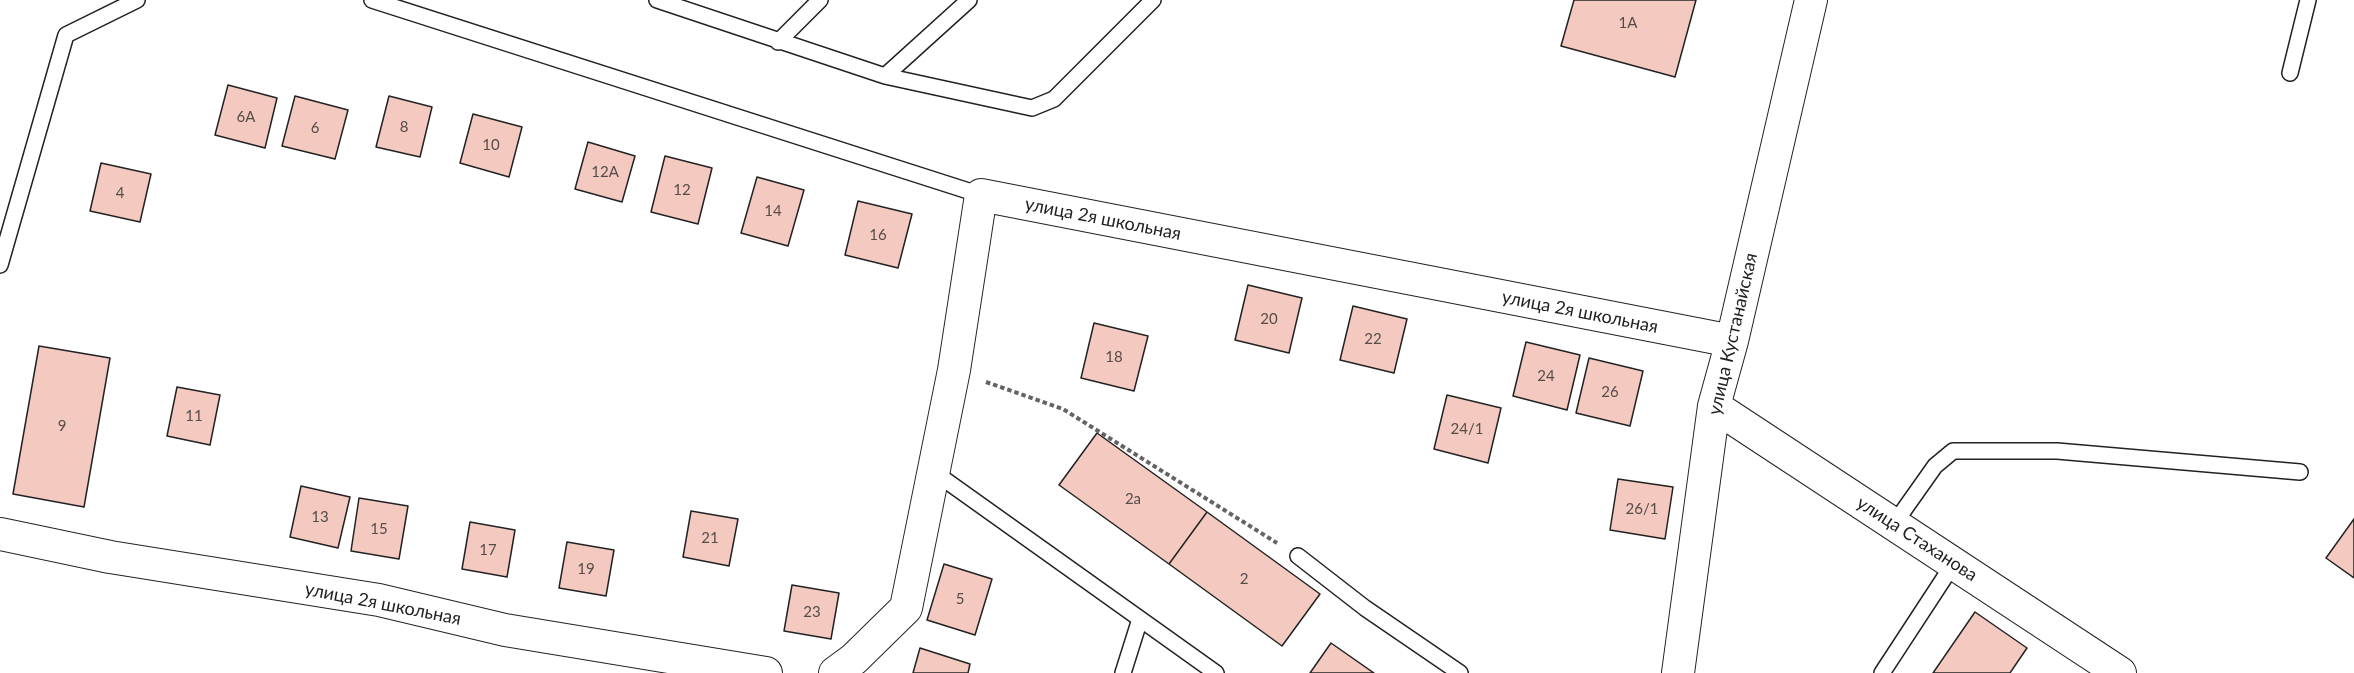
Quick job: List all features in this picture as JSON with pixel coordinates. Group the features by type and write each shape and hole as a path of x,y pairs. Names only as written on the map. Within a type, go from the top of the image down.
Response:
{"street":[{"name":"улица Кустанайская","path":"1678,673 1714,406 1732,341 1811,0"},
{"name":"улица 2я школьная","path":"981,195 1732,341"},
{"path":"835,673 854,659 906,608 954,370 981,195"},
{"name":"улица Стаханова","path":"1714,406 2120,673"},
{"name":"улица 2я школьная","path":"0,534 110,556 379,600 504,630 766,673"}],"lane":[{"path":"0,265 66,35 137,0"},
{"path":"372,0 981,195"},
{"path":"657,0 885,76 1032,108 1054,99 1152,0"},
{"path":"778,42 820,0"},
{"path":"885,76 969,0"},
{"path":"2290,73 2308,0"},
{"path":"1894,524 1935,466 1953,451 2057,451 2300,471"},
{"path":"934,472 1216,673"},
{"path":"1298,556 1365,608 1460,673"},
{"path":"1882,673 1954,563"},
{"path":"1123,673 1140,619"}],"path":[{"path":"954,370 1063,409 1298,556"}],"building":[{"path":"1574,0 1696,0 1675,77 1561,46"},
{"path":"228,85 277,98 265,148 215,135"},
{"path":"295,96 348,110 335,159 282,146"},
{"path":"389,96 432,107 420,157 376,147"},
{"path":"473,114 522,127 509,177 460,163"},
{"path":"588,142 635,156 622,202 575,189"},
{"path":"665,156 712,168 698,224 651,212"},
{"path":"101,163 151,174 140,222 90,211"},
{"path":"757,177 804,190 788,246 741,233"},
{"path":"858,201 912,214 898,268 845,255"},
{"path":"1248,285 1302,298 1289,353 1235,340"},
{"path":"1353,306 1407,319 1394,373 1340,360"},
{"path":"1094,323 1148,336 1134,391 1081,378"},
{"path":"1526,342 1580,355 1567,410 1513,396"},
{"path":"39,346 110,358 84,507 13,494"},
{"path":"1589,358 1643,371 1630,426 1576,413"},
{"path":"177,387 220,395 210,445 167,436"},
{"path":"1447,395 1501,408 1488,463 1434,449"},
{"path":"1097,433 1207,512 1169,564 1059,485"},
{"path":"1618,479 1673,487 1665,539 1610,530"},
{"path":"301,486 350,497 338,548 290,537"},
{"path":"359,498 408,506 399,559 351,551"},
{"path":"691,511 738,519 729,566 683,557"},
{"path":"1207,512 1320,594 1282,646 1169,564"},
{"path":"2354,519 2354,578 2326,558"},
{"path":"470,522 515,530 507,577 462,569"},
{"path":"567,542 614,550 606,596 559,588"},
{"path":"944,564 992,579 975,635 927,620"},
{"path":"792,585 839,593 831,639 784,631"},
{"path":"1975,612 2027,648 2010,673 1933,673"},
{"path":"1331,643 1374,673 1310,673"},
{"path":"920,648 970,664 968,673 913,673"}]}
